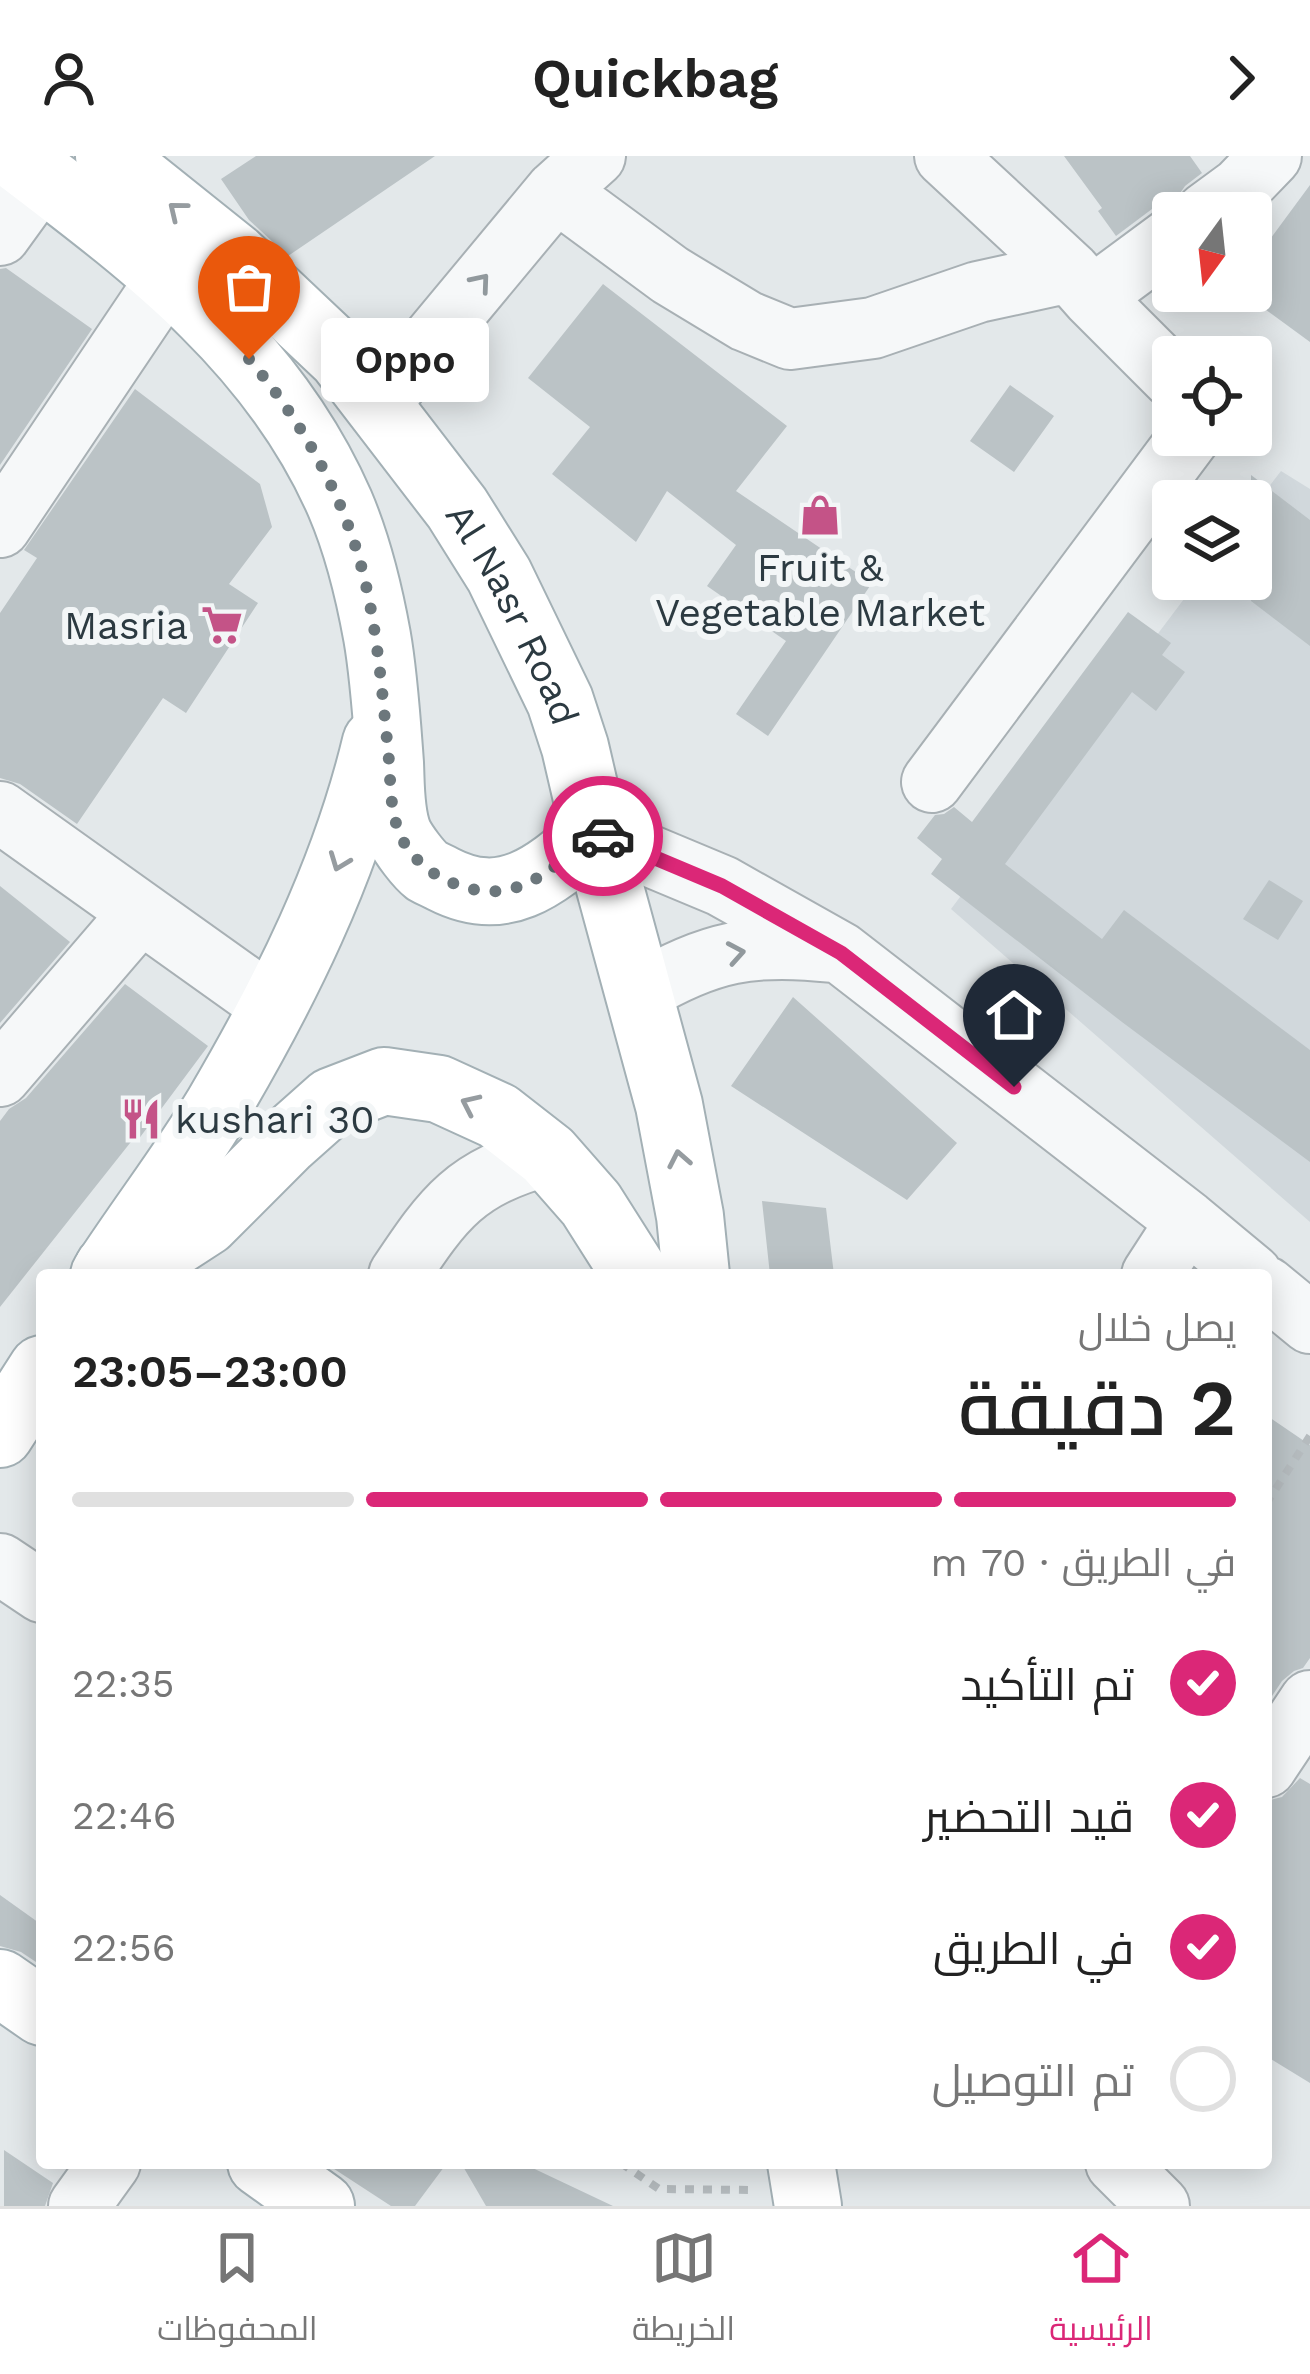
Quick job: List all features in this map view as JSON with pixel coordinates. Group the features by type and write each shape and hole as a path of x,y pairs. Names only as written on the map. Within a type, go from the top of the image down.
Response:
{"main road":[{"name":"Al Nasr Road","path":"109,156 234,256 341,357 458,508 499,575 560,701 575,747 669,1105 695,1269"},
{"path":"28,166 168,277 226,333 272,386 310,445 340,506 363,572 377,640 399,835 426,870 465,890 510,891 550,872 596,833"},
{"path":"108,1269 217,1108 310,934 342,858 383,710"},
{"path":"114,1269 166,1248 206,1222 332,1101 384,1082 439,1089 498,1117 548,1155 591,1204 632,1269"},
{"path":"0,1434 36,1379"},
{"path":"0,1983 36,2008"},
{"path":"269,2169 321,2206"}],"street":[{"path":"945,156 1152,357"},
{"path":"0,235 28,166"},
{"path":"379,404 576,173 670,275 746,321 790,339 873,328 978,292 1081,284 1152,248"},
{"path":"0,527 168,277"},
{"path":"932,782 1175,456"},
{"path":"2,817 272,1006"},
{"path":"596,833 722,886 841,953 1245,1269"},
{"path":"0,1076 140,914"},
{"path":"639,992 689,966 745,950 785,947 841,953"},
{"path":"403,1269 437,1217 456,1199 500,1172 548,1155"},
{"path":"1156,1269 1187,1221"},
{"path":"1272,1292 1310,1323"},
{"path":"0,1564 36,1588"},
{"path":"1272,1758 1310,1701"},
{"path":"80,2206 106,2169"},
{"path":"1122,2169 1159,2206"}],"path":[{"path":"1272,1495 1310,1436"},
{"path":"630,2169 659,2189 805,2191"}],"shaded area":[{"path":"1281,471 1310,489 1310,1222 951,909 1183,600 1272,600 1272,483"}],"building":[{"path":"256,156 435,156 288,256 249,220 221,179"},
{"path":"1064,156 1190,156 1202,173 1181,192 1152,192 1152,209 1116,236 1098,211 1102,208"},
{"path":"1310,185 1310,342 1269,312 1272,237"},
{"path":"6,268 92,329 0,465 0,269"},
{"path":"603,284 787,426 736,491 872,583 768,736 736,714 786,641 707,586 736,545 667,491 636,542 552,474 590,427 528,378"},
{"path":"1010,385 1054,416 1014,472 970,441"},
{"path":"135,389 260,484 272,527 229,584 258,603 186,713 163,698 77,824 20,784 0,778 0,613 37,558 24,550"},
{"path":"1272,491 1310,520 1310,646 1251,601 1272,600"},
{"path":"1128,612 1171,643 1162,655 1185,672 1156,711 1132,692 1005,864 1102,939 1124,910 1310,1050 1310,1162 931,874 942,859 917,838 935,815 954,807 972,822"},
{"path":"1269,880 1303,901 1278,940 1243,919"},
{"path":"0,886 70,942 0,1023"},
{"path":"125,984 208,1046 138,1140 134,1138 0,1307 0,1121 26,1098"},
{"path":"793,997 957,1143 907,1200 731,1086"},
{"path":"762,1201 826,1208 833,1269 769,1269"},
{"path":"1272,1419 1310,1445 1310,1658 1272,1696"},
{"path":"1300,1778 1310,1784 1310,2083 1272,2060 1272,1800 1282,1797"},
{"path":"0,1895 36,1921 36,1962 0,1946"},
{"path":"4,2150 53,2183 45,2206 4,2206"},
{"path":"334,2169 443,2169 415,2206 391,2206"},
{"path":"464,2169 535,2169 613,2206 486,2206"}],"way so far":[{"path":"249,359 310,445 340,506 363,572 377,640 399,835 426,870 465,890 510,891 550,872 596,833 603,836"}],"place":[{"name":"Oppo","path":"249,359"},
{"name":"Fruit & Vegetable Market","path":"820,515"},
{"name":"Masria","path":"222,625"},
{"name":"kushari 30","path":"141,1119"}],"route":[{"path":"603,836 722,886 841,953 1014,1087"}]}
